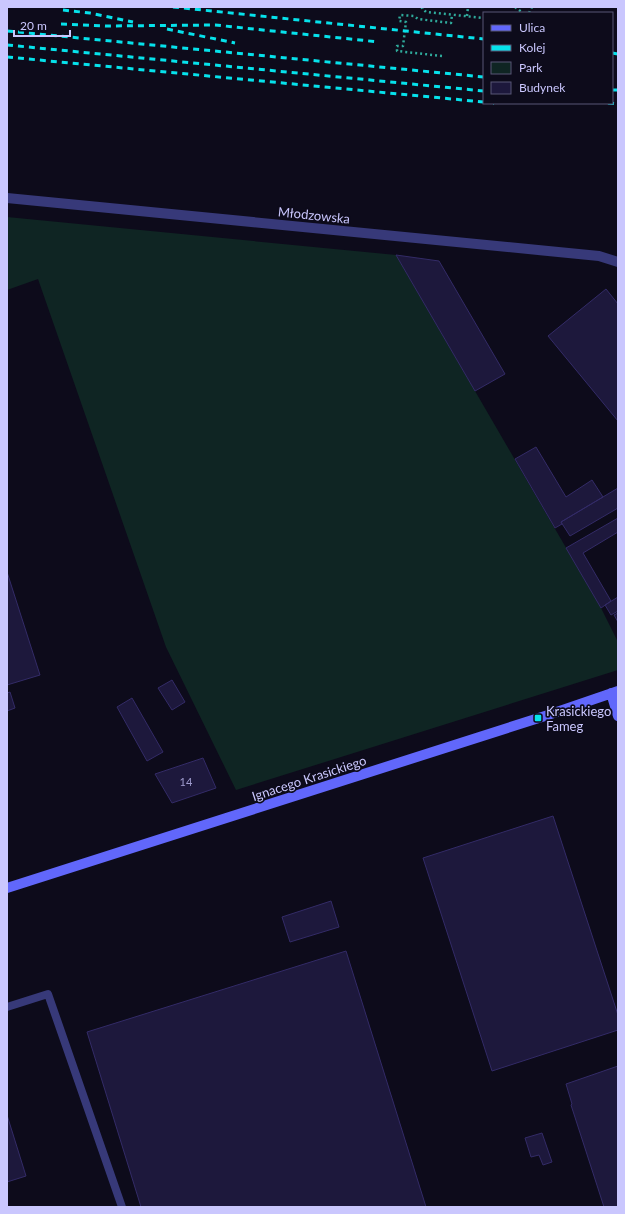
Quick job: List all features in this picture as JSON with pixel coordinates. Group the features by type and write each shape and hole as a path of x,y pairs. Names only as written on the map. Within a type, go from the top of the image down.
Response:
{"street":[{"name":"Młodzowska","path":"7,198 599,256 618,262"},
{"path":"614,692 618,716"},
{"name":"Ignacego Krasickiego","path":"7,888 545,716 614,692"}],"lane":[{"path":"7,1007 48,994 122,1207"}],"path":[{"path":"423,7 422,8 426,12 483,18"},
{"path":"467,16 468,7"},
{"path":"442,56 397,51 398,46 403,46 406,22 399,21 400,15 451,23 452,15"}],"green space":[{"path":"7,217 396,255 601,608 618,642 618,670 236,790 166,647 38,279 7,290"}],"building":[{"path":"396,255 439,261 505,374 475,391"},
{"path":"606,289 618,304 618,421 548,336"},
{"path":"536,447 566,497 592,480 603,497 561,522 562,524 555,528 515,459"},
{"path":"618,488 618,508 570,536 561,522"},
{"path":"618,518 618,532 583,553 611,601 601,608 566,548"},
{"path":"7,572 40,675 7,685"},
{"path":"618,597 618,611 611,615 605,605"},
{"path":"618,613 618,622 614,615"},
{"path":"172,680 185,702 172,710 158,688"},
{"path":"10,692 15,708 7,711 7,693"},
{"path":"132,698 163,752 147,761 117,707"},
{"path":"203,758 216,788 172,803 155,774"},
{"path":"553,816 618,1015 618,1030 492,1071 423,858"},
{"path":"331,901 339,927 290,942 282,917"},
{"path":"346,951 426,1207 141,1207 87,1032"},
{"path":"618,1066 618,1207 604,1207 571,1105 572,1104 566,1084"},
{"path":"7,1115 26,1176 7,1182"},
{"path":"542,1133 552,1162 543,1165 539,1155 531,1157 525,1138"}],"railway":[{"path":"173,7 483,39"},
{"path":"63,10 90,13 133,22"},
{"path":"61,24 106,26 215,25 379,42"},
{"path":"167,29 235,43"},
{"path":"7,31 483,77"},
{"path":"7,45 483,91"},
{"path":"613,53 618,54"},
{"path":"7,57 483,102"},
{"path":"613,90 618,90"},
{"path":"613,104 618,104"}],"place":[{"name":"Krasickiego Fameg","path":"538,718"}]}
